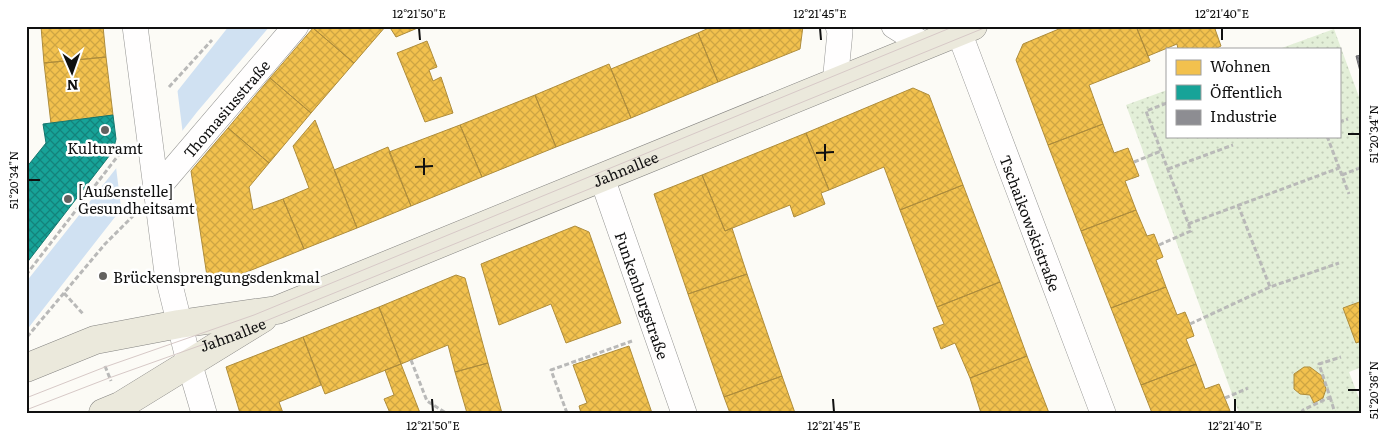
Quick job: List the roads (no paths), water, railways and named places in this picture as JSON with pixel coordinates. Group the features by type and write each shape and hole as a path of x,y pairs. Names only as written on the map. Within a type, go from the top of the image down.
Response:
{"main road":[{"name":"Jahnallee","path":"103,413 120,406 187,357 277,310 966,29"},
{"name":"Jahnallee","path":"26,368 95,340 179,324 277,310"}],"street":[{"path":"136,26 154,185 167,273 187,357 204,413"},
{"name":"Thomasiusstraße","path":"154,185 296,26"},
{"path":"835,83 840,32 838,26"},
{"path":"894,26 926,46"},
{"name":"Tschaikowskistraße","path":"966,29 1102,413"},
{"name":"Funkenburgstraße","path":"602,178 684,413"}],"water":[{"path":"229,26 270,26 197,112 26,331 26,282"}],"tram line":[{"path":"26,398 105,367 254,315 955,26"},
{"path":"26,410 241,331 989,26"}],"place":[{"name":"Kulturamt","path":"105,130"},
{"name":"[Außenstelle] Gesundheitsamt","path":"68,199"},
{"name":"Brückensprengungsdenkmal","path":"103,276"}]}
